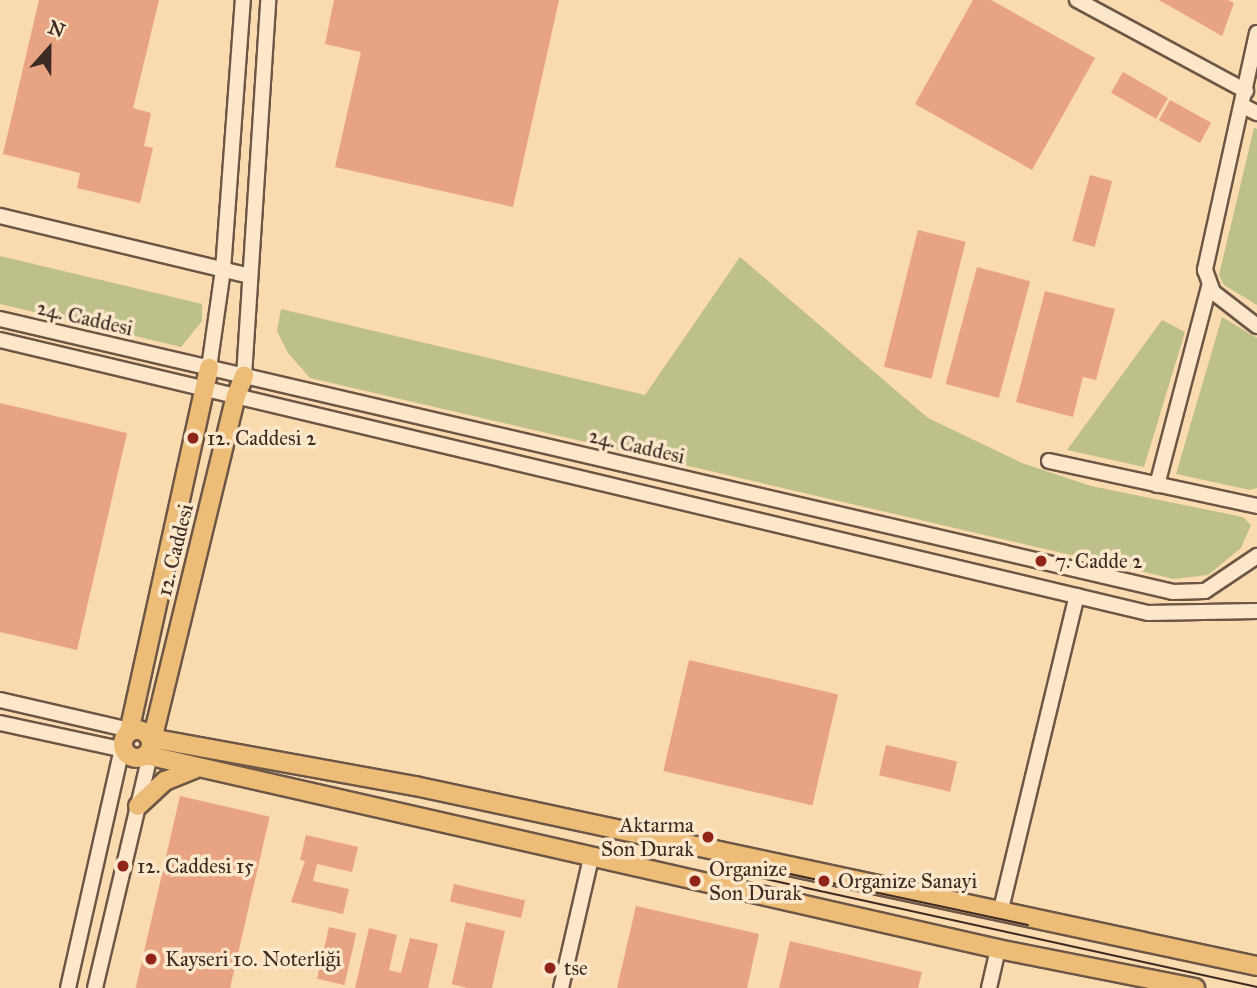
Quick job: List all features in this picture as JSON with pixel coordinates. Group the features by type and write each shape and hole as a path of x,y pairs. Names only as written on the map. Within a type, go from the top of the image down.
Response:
{"main road":[{"name":"12. Caddesi","path":"125,741 209,368"},
{"name":"12. Caddesi","path":"149,747 236,396 244,376"},
{"path":"125,741 136,758 149,747"},
{"path":"149,747 196,769 998,948 1195,988"},
{"path":"149,747 1001,909 1257,966"},
{"path":"138,806 165,781 196,769"}],"street":[{"path":"209,368 223,270 243,0"},
{"path":"244,376 268,0"},
{"path":"1077,0 1246,91"},
{"path":"1157,485 1209,287 1205,264 1243,106 1257,33"},
{"path":"1243,106 1257,113"},
{"path":"0,216 249,275"},
{"path":"1209,287 1257,326"},
{"name":"24. Caddesi","path":"0,319 1173,592 1205,591 1257,556"},
{"name":"24. Caddesi","path":"0,340 1148,613 1257,611"},
{"path":"1049,461 1257,506"},
{"path":"1001,909 1077,596"},
{"path":"0,700 125,741"},
{"path":"0,723 125,741"},
{"name":"12. Caddesi","path":"68,988 125,741"},
{"name":"12. Caddesi","path":"95,988 138,806 149,747"},
{"path":"561,988 591,858"},
{"path":"989,988 998,948"}],"green space":[{"path":"1254,128 1257,129 1257,305 1224,285 1219,275"},
{"path":"0,256 202,304 202,321 181,347 0,304"},
{"path":"740,257 928,418 1022,463 1091,486 1243,517 1251,525 1241,548 1208,575 1174,579 310,378 288,353 277,331 281,309 645,395"},
{"path":"1222,317 1257,338 1257,488 1250,490 1176,474"},
{"path":"1162,320 1185,332 1144,467 1067,450"}],"building":[{"path":"39,0 159,0 133,108 151,113 144,146 153,148 140,203 77,188 80,173 3,154"},
{"path":"334,0 559,0 513,207 335,167 361,52 325,44"},
{"path":"973,0 991,0 1095,58 1032,170 915,104"},
{"path":"1159,0 1228,0 1234,3 1222,36"},
{"path":"1123,72 1168,98 1156,119 1111,93"},
{"path":"1170,100 1211,123 1200,143 1159,120"},
{"path":"1090,175 1112,181 1095,247 1072,241"},
{"path":"918,230 966,242 931,379 884,367"},
{"path":"977,267 1030,281 999,398 946,384"},
{"path":"1045,291 1115,309 1096,380 1083,377 1073,417 1016,402"},
{"path":"0,403 127,433 77,650 0,632"},
{"path":"689,660 838,694 812,805 663,771"},
{"path":"886,745 957,761 950,792 879,775"},
{"path":"180,796 270,817 230,988 136,988"},
{"path":"306,835 358,847 352,872 317,864 313,881 349,889 343,914 291,902 305,861 300,860"},
{"path":"454,884 525,900 521,918 450,902"},
{"path":"636,906 759,934 747,988 617,988"},
{"path":"466,922 505,931 492,988 467,988 452,984"},
{"path":"329,927 356,933 344,985 317,979"},
{"path":"369,928 397,935 389,970 401,973 410,938 438,944 428,988 355,988"},
{"path":"790,941 922,972 918,988 779,988"}],"tram line":[{"path":"762,868 1028,925"},
{"path":"761,878 1257,987"}],"place":[{"name":"12. Caddesi 2","path":"193,438"},
{"name":"7. Cadde 2","path":"1041,561"},
{"name":"Aktarma Son Durak","path":"708,837"},
{"name":"12. Caddesi 15","path":"123,866"},
{"name":"Organize Son Durak","path":"695,881"},
{"name":"Organize Sanayi","path":"824,881"},
{"name":"Kayseri 10. Noterliği","path":"151,959"},
{"name":"tse","path":"550,968"}]}
